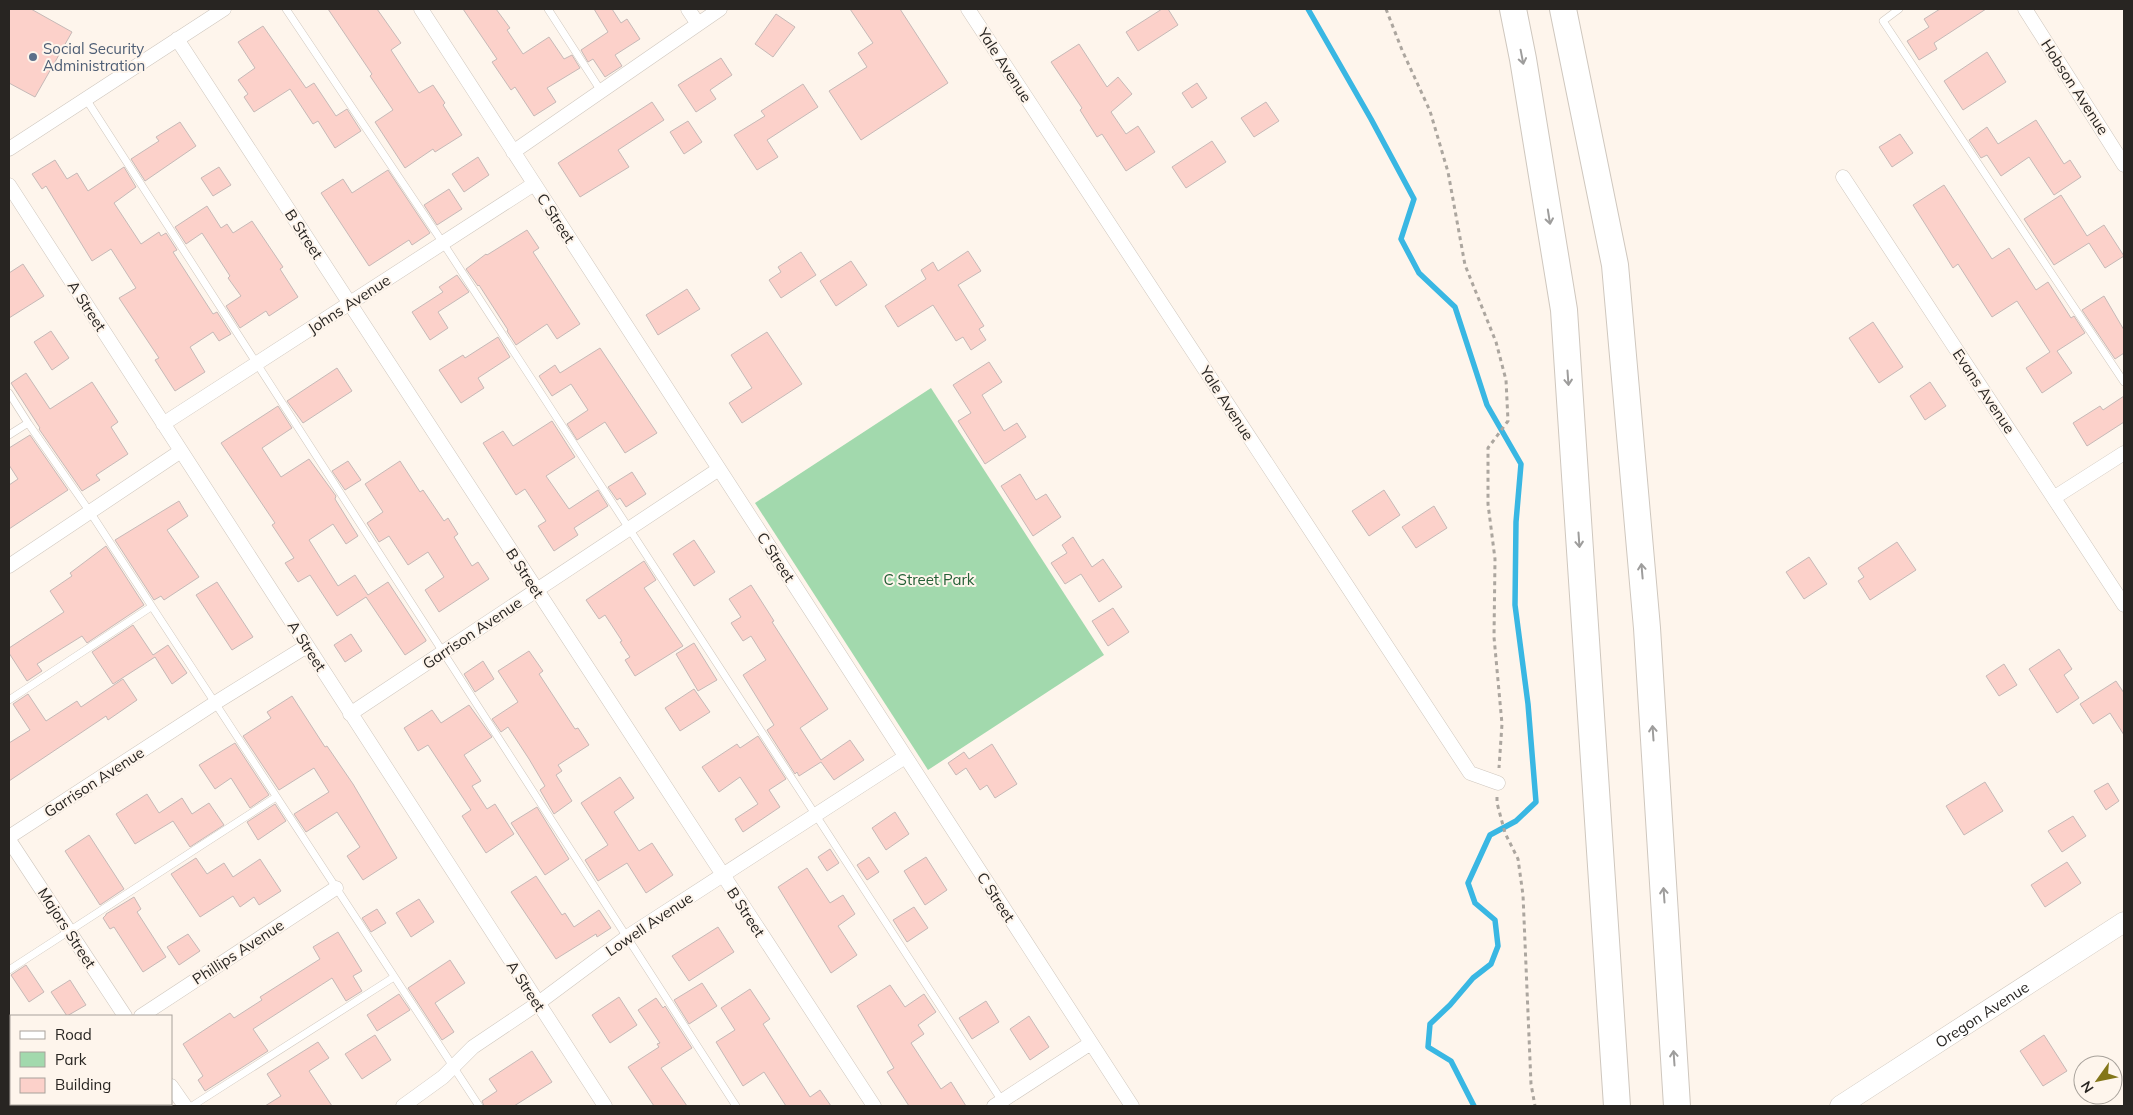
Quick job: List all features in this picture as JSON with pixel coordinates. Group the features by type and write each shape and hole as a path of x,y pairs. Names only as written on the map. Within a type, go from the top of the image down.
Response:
{"highway":[{"path":"1513,9 1523,59 1564,310 1617,1106"},
{"path":"1563,9 1616,265 1647,628 1677,1106"}],"street":[{"path":"9,149 224,9"},
{"name":"C Street","path":"421,9 1132,1106"},
{"path":"688,9 698,24"},
{"path":"513,152 720,9"},
{"name":"Yale Avenue","path":"968,9 1470,773 1498,784"},
{"name":"Hobson Avenue","path":"2025,9 2124,165"},
{"name":"B Street","path":"177,39 874,1106"},
{"name":"Evans Avenue","path":"1843,177 2055,497 2124,605"},
{"name":"Johns Avenue","path":"163,424 534,184"},
{"name":"A Street","path":"9,186 537,1004 605,1106"},
{"path":"9,566 181,452"},
{"path":"2055,497 2124,453"},
{"name":"Garrison Avenue","path":"350,714 719,470"},
{"name":"Garrison Avenue","path":"9,839 215,703 307,646"},
{"name":"Lowell Avenue","path":"403,1106 429,1088 473,1047 537,1004 627,937 905,757"},
{"name":"Majors Street","path":"9,839 124,1015"},
{"name":"Phillips Avenue","path":"143,1015 336,888"},
{"name":"Oregon Avenue","path":"1840,1106 2124,922"},
{"path":"998,1103 1091,1043"},
{"path":"172,1087 185,1106"}],"lane":[{"path":"286,9 443,243 816,815 998,1103"},
{"path":"548,9 601,91"},
{"path":"1899,9 1883,21 2124,382"},
{"path":"86,99 736,1106"},
{"path":"9,393 90,512 479,1106"},
{"path":"9,435 28,423"},
{"path":"9,700 151,607"},
{"path":"9,970 276,797"},
{"path":"192,1106 394,977"}],"path":[{"path":"1386,9 1402,50 1430,111 1448,172 1465,265 1496,342 1506,380 1508,421 1488,448 1488,504 1495,559 1494,637 1502,724 1502,749 1496,803 1505,833 1518,860 1523,895 1530,1084 1535,1106"}],"green space":[{"name":"C Street Park","path":"931,388 1104,655 928,770 755,503"}],"building":[{"name":"Social Security Administration","path":"9,9 31,9 72,32 35,97 9,83"},
{"path":"328,9 377,9 401,43 391,50 419,93 433,85 462,135 435,152 433,149 405,168 375,122 393,110 370,76 372,74"},
{"path":"463,9 496,9 510,28 507,30 523,54 549,37 564,59 572,55 580,68 547,88 556,102 534,116 515,87 511,90 492,62 497,59"},
{"path":"594,9 612,9 621,23 627,19 640,39 615,55 622,66 605,77 593,59 588,62 581,50 608,32"},
{"path":"850,9 900,9 948,83 861,140 829,91 867,67 858,53 873,43"},
{"path":"1162,9 1168,9 1178,25 1138,51 1126,32"},
{"path":"1940,9 1986,9 1934,43 1937,49 1919,60 1907,41 1929,27 1924,19"},
{"path":"776,14 795,27 773,57 755,44"},
{"path":"263,26 306,88 314,83 336,116 347,109 361,131 335,148 318,121 313,124 290,89 254,112 244,97 248,94 238,80 255,68 238,42"},
{"path":"1079,44 1107,87 1118,77 1132,94 1111,112 1126,134 1138,126 1155,152 1126,171 1102,134 1097,137 1080,110 1082,108 1051,62"},
{"path":"1987,52 2006,82 1963,110 1944,81"},
{"path":"721,58 732,75 710,90 716,99 696,112 678,85"},
{"path":"1197,83 1207,98 1192,108 1182,93"},
{"path":"803,84 818,107 767,140 778,157 757,170 734,135 765,116 761,111"},
{"path":"652,102 664,120 618,150 629,167 580,197 558,163"},
{"path":"1266,102 1279,121 1254,137 1241,118"},
{"path":"2036,120 2064,164 2070,160 2081,177 2054,195 2029,157 2001,176 1987,155 1981,158 1969,140 1987,127 1998,144"},
{"path":"688,121 702,142 684,154 670,132"},
{"path":"180,122 196,146 145,181 131,159 159,141 156,137"},
{"path":"1900,134 1913,153 1892,167 1879,147"},
{"path":"1212,141 1226,162 1186,188 1172,167"},
{"path":"478,157 489,175 464,192 452,174"},
{"path":"55,160 67,179 77,173 88,191 124,167 136,187 114,203 141,244 159,232 161,236 166,233 177,250 173,252 213,314 217,312 231,334 219,341 213,332 190,347 205,372 175,391 155,360 159,358 119,298 136,288 111,249 92,261 46,186 42,189 32,174"},
{"path":"219,167 231,185 213,196 201,178"},
{"path":"388,170 430,233 412,245 409,240 369,266 321,193 343,179 352,193"},
{"path":"1944,185 1992,259 2009,248 2036,290 2048,282 2071,318 2074,316 2085,333 2057,351 2072,373 2042,393 2026,368 2050,352 2017,301 1992,317 1958,264 1953,268 1913,205"},
{"path":"449,189 462,209 437,225 424,205"},
{"path":"2061,195 2087,236 2104,225 2124,256 2105,268 2089,243 2054,265 2024,219"},
{"path":"207,206 221,228 227,224 233,233 252,221 283,267 280,269 298,297 269,316 266,311 240,328 226,306 241,296 228,278 230,276 202,233 186,244 175,227"},
{"path":"527,230 539,248 533,252 580,324 557,339 547,324 516,345 479,285 466,269 486,254"},
{"path":"968,251 981,271 958,285 984,326 979,329 986,340 971,350 963,337 956,341 933,305 898,327 885,306 926,279 921,270 933,262 938,271"},
{"path":"801,252 816,275 781,298 769,280 781,272 778,267"},
{"path":"851,261 867,285 836,306 820,281"},
{"path":"23,264 44,296 9,318 9,273"},
{"path":"457,275 469,292 438,312 448,328 430,340 412,312 443,292 439,287"},
{"path":"687,289 700,309 658,335 646,315"},
{"path":"2104,296 2124,330 2124,353 2115,359 2082,310"},
{"path":"1873,322 1903,367 1879,383 1849,338"},
{"path":"51,331 69,358 52,370 34,342"},
{"path":"767,332 802,384 742,423 729,403 752,388 731,355"},
{"path":"498,337 510,357 478,378 484,388 461,403 439,370 463,355 465,358"},
{"path":"600,348 657,433 625,453 605,422 577,440 567,424 588,410 571,384 552,396 539,376 555,365 560,373"},
{"path":"989,362 1002,382 982,395 1004,431 1017,423 1026,437 985,464 958,421 971,413 953,385"},
{"path":"337,368 352,391 303,423 287,401"},
{"path":"26,373 50,409 92,382 118,422 111,427 128,454 96,475 100,480 82,491 39,429 11,383"},
{"path":"1930,382 1946,406 1925,420 1910,396"},
{"path":"2124,396 2124,422 2087,446 2073,423 2100,406 2103,410"},
{"path":"278,406 292,428 262,448 281,477 309,459 336,496 335,499 358,536 346,544 333,524 309,540 338,586 355,575 368,595 388,582 426,640 405,655 366,597 337,616 310,575 298,582 285,563 294,558 272,525 275,523 221,443"},
{"path":"552,421 575,457 546,476 569,509 598,490 608,506 574,528 578,535 554,551 538,526 546,521 525,489 516,495 483,443 503,431 513,446"},
{"path":"30,435 68,490 9,529 9,485 18,479 9,465 9,448"},
{"path":"348,461 361,480 345,490 332,471"},
{"path":"400,461 420,492 423,490 444,521 448,518 458,534 454,537 472,566 478,562 489,579 439,612 425,590 444,577 428,552 408,565 389,536 379,542 367,523 383,512 365,484"},
{"path":"632,472 646,494 626,507 620,498 617,500 608,487"},
{"path":"1020,474 1036,500 1046,494 1061,517 1033,536 1001,486"},
{"path":"1384,490 1400,515 1369,536 1352,511"},
{"path":"179,501 188,516 167,530 199,577 164,600 161,596 154,600 115,540"},
{"path":"1434,506 1447,528 1416,548 1402,527"},
{"path":"1073,537 1092,567 1103,559 1122,587 1099,602 1081,574 1065,584 1051,563 1067,553 1062,545"},
{"path":"694,540 715,572 694,586 673,554"},
{"path":"1897,542 1916,570 1870,600 1858,581 1864,577 1858,568"},
{"path":"106,546 144,605 87,643 82,636 37,664 42,671 27,681 9,653 9,648 64,612 50,591 72,576 70,573"},
{"path":"1809,557 1827,584 1804,599 1786,572"},
{"path":"644,561 656,580 644,588 683,646 635,676 625,660 630,657 620,642 622,641 605,615 599,619 586,600"},
{"path":"217,582 253,637 232,650 196,595"},
{"path":"751,585 774,621 772,622 828,709 800,728 821,760 850,740 864,760 834,780 821,762 799,776 797,772 795,774 767,730 774,725 743,675 766,660 751,636 743,641 731,623 741,617 729,599"},
{"path":"1113,608 1129,632 1108,646 1092,621"},
{"path":"133,625 153,655 168,645 187,673 172,684 155,657 113,684 92,652"},
{"path":"351,634 362,651 345,662 334,645"},
{"path":"694,643 717,680 698,691 676,654"},
{"path":"2059,649 2072,669 2064,675 2079,698 2057,713 2029,669"},
{"path":"529,651 543,671 539,674 575,729 578,728 589,745 558,765 562,771 556,775 572,801 554,814 540,790 545,786 529,759 508,727 501,732 492,719 518,702 498,671"},
{"path":"483,661 494,679 475,692 464,674"},
{"path":"2004,664 2017,685 1999,696 1986,676"},
{"path":"123,679 137,700 108,720 106,716 9,781 9,743 30,730 13,704 28,694 46,721 77,701 81,707"},
{"path":"2116,681 2124,693 2124,735 2110,713 2093,724 2080,704"},
{"path":"694,689 710,712 680,731 665,708"},
{"path":"292,696 325,747 327,746 353,784 397,858 363,880 347,856 360,847 337,812 306,832 294,814 329,792 314,768 279,790 243,736 271,718 267,712"},
{"path":"469,705 492,737 464,755 481,781 472,786 487,809 495,804 514,834 486,853 462,816 471,810 428,745 418,751 404,728 432,710 441,723"},
{"path":"758,736 786,779 769,790 780,807 743,832 735,819 758,804 740,777 719,792 702,767 737,744 740,748"},
{"path":"235,743 269,795 250,808 231,778 215,789 199,765"},
{"path":"992,744 1017,784 995,798 987,785 980,790 966,768 956,775 948,763 964,752 969,759"},
{"path":"620,777 634,798 614,812 639,851 652,843 673,875 646,893 627,863 598,881 585,860 608,845 581,803"},
{"path":"1985,782 2003,811 1964,835 1946,806"},
{"path":"2108,783 2119,801 2106,810 2094,791"},
{"path":"147,794 159,813 182,798 192,814 209,803 224,825 190,847 173,821 135,844 116,814"},
{"path":"275,804 286,821 258,840 247,822"},
{"path":"537,807 569,859 545,875 511,823"},
{"path":"895,812 909,834 886,850 872,828"},
{"path":"2073,816 2086,836 2062,852 2048,831"},
{"path":"89,835 124,889 100,905 65,851"},
{"path":"830,849 839,863 827,871 818,857"},
{"path":"869,857 879,872 867,880 857,865"},
{"path":"926,857 947,890 925,905 904,871"},
{"path":"196,858 207,874 224,863 233,877 260,859 281,891 259,905 254,897 240,907 233,896 200,917 171,874"},
{"path":"2067,862 2081,883 2045,907 2031,885"},
{"path":"807,868 830,903 843,895 855,914 838,926 857,955 831,973 778,887"},
{"path":"536,876 562,915 565,913 574,927 599,910 611,928 597,937 596,934 556,959 511,892"},
{"path":"134,897 141,909 137,912 166,957 143,972 114,927 110,929 103,918 106,914"},
{"path":"419,899 434,922 411,937 396,913"},
{"path":"914,907 928,928 907,942 893,920"},
{"path":"377,909 386,923 371,932 362,918"},
{"path":"718,927 734,952 689,981 672,956"},
{"path":"338,932 362,971 353,976 362,991 346,1001 332,978 253,1029 268,1051 205,1091 198,1080 203,1076 183,1044 230,1013 234,1018 262,1000 260,997 320,959 313,947"},
{"path":"188,934 200,951 179,965 167,947"},
{"path":"450,960 465,983 435,1003 454,1032 442,1040 408,988"},
{"path":"26,965 44,992 29,1002 11,975"},
{"path":"70,980 86,1005 66,1015 51,992"},
{"path":"702,983 717,1006 689,1024 674,1000"},
{"path":"890,985 905,1007 924,994 936,1012 918,1025 924,1034 911,1043 941,1089 951,1082 966,1106 909,1106 887,1072 894,1068 857,1006"},
{"path":"750,989 770,1019 763,1024 810,1097 820,1090 831,1106 786,1106 764,1072 743,1086 716,1042 735,1030 721,1008"},
{"path":"399,994 410,1010 377,1031 367,1015"},
{"path":"619,997 637,1025 610,1043 592,1015"},
{"path":"656,998 663,1008 665,1006 692,1048 661,1068 687,1106 654,1106 628,1067 659,1047 657,1044 660,1043 638,1010"},
{"path":"986,1001 999,1022 972,1039 959,1018"},
{"path":"1029,1016 1049,1047 1030,1060 1010,1029"},
{"path":"375,1035 391,1060 362,1079 345,1054"},
{"path":"2044,1035 2067,1071 2043,1086 2020,1051"},
{"path":"318,1042 329,1058 309,1071 332,1106 265,1106 281,1096 267,1074"},
{"path":"532,1051 552,1082 514,1106 484,1106 482,1101 497,1091 489,1079"}],"waterway":[{"path":"1308,9 1414,199 1401,239 1419,273 1455,307 1487,405 1521,464 1516,522 1515,605 1528,704 1536,802 1516,821 1490,835 1468,883 1475,903 1495,920 1498,946 1491,964 1473,978 1450,1005 1430,1024 1428,1047 1451,1061 1474,1106"}],"place":[{"name":"Social Security Administration","path":"33,57"}]}
